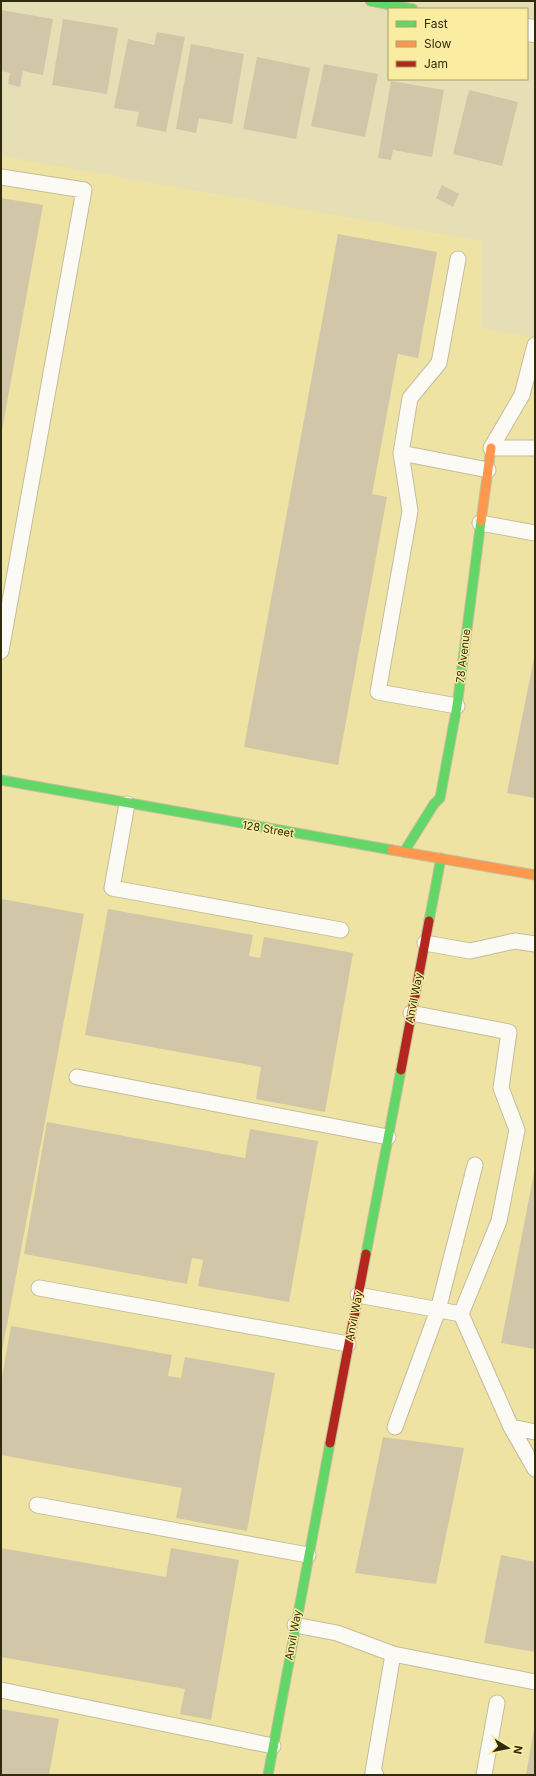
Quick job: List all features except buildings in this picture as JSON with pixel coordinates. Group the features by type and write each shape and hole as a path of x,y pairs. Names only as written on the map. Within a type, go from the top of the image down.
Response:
{"street":[{"path":"370,1 408,8"},
{"name":"78 Avenue","path":"404,852 434,804 440,798 457,706 490,448"},
{"name":"128 Street","path":"1,780 127,804 535,875"},
{"name":"Anvil Way","path":"268,1775 308,1555 441,858"}],"lane":[{"path":"1,177 84,190 1,651"},
{"path":"457,706 378,692 410,511 401,453 410,398 439,364 458,259"},
{"path":"490,448 522,395 535,345"},
{"path":"490,448 535,448"},
{"path":"401,453 488,470"},
{"path":"480,523 535,533"},
{"path":"127,804 112,888 341,930"},
{"path":"425,943 470,951 515,940 535,944"},
{"path":"411,1013 509,1032 501,1088 517,1130 499,1221 461,1314 511,1428 535,1469"},
{"path":"77,1077 388,1137"},
{"path":"395,1427 438,1310 474,1165"},
{"path":"39,1288 348,1344"},
{"path":"358,1295 461,1314"},
{"path":"511,1428 535,1432"},
{"path":"37,1505 308,1555"},
{"path":"295,1625 337,1633 393,1654 535,1682"},
{"path":"376,1775 373,1772 393,1654"},
{"path":"1,1690 273,1746"},
{"path":"484,1775 498,1703"}],"shaded area":[{"path":"1,156 481,241 481,328 535,338 535,1775 1,1775"}],"traffic: fast":[{"path":"370,1 408,8"},
{"path":"404,852 434,804 440,798 457,706 481,521"},
{"path":"1,780 392,850"},
{"path":"429,921 441,858"},
{"path":"366,1254 401,1070"},
{"path":"268,1775 330,1443"}],"traffic: slow":[{"path":"481,521 491,448"},
{"path":"392,850 535,875"}],"traffic: jam":[{"path":"401,1070 429,921"},
{"path":"330,1443 366,1254"}]}
